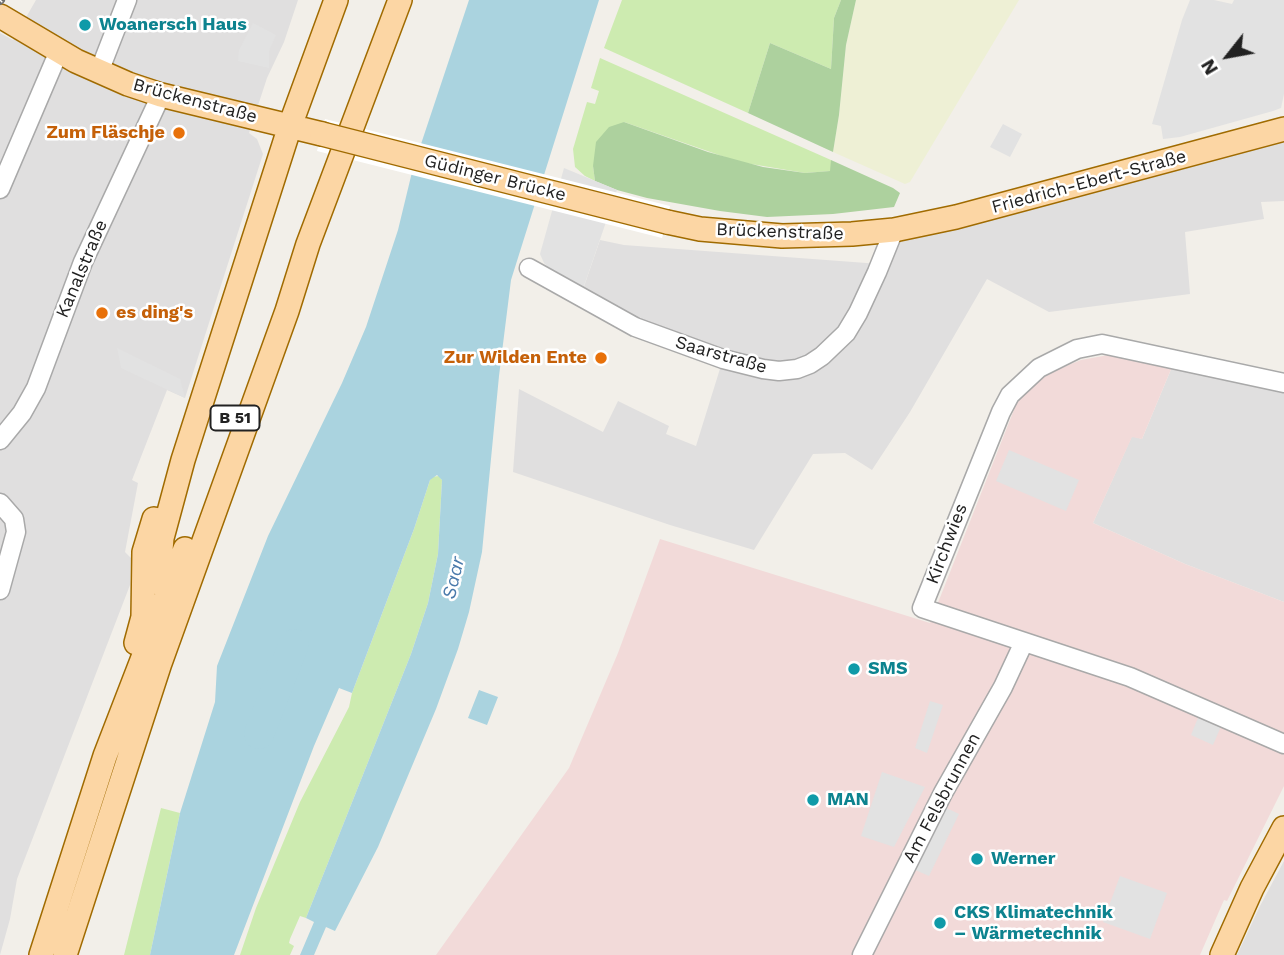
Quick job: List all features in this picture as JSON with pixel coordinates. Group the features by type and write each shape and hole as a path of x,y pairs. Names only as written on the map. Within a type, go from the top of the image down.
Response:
{"main road":[{"path":"160,663 171,607 160,562 162,538 183,460 290,126 336,0"},
{"name":"B 51","path":"65,955 160,663 283,324 308,244 400,0"},
{"name":"Brückenstraße","path":"0,16 99,72 161,95 322,134"},
{"name":"Friedrich-Ebert-Straße","path":"894,230 970,214 1284,129"},
{"name":"Güdinger Brücke","path":"322,134 667,222"},
{"name":"Brückenstraße","path":"667,222 700,229 782,236 894,230"},
{"name":"B 51","path":"41,955 127,696 277,308 308,244"},
{"path":"127,696 129,668 143,617 144,552 153,522 183,460"},
{"path":"1222,955 1252,887 1284,828"}],"street":[{"path":"99,72 127,0"},
{"path":"0,189 59,51"},
{"name":"Kanalstraße","path":"0,440 22,413 36,388 83,262 161,95"},
{"name":"Saarstraße","path":"529,268 609,314 674,342 745,365 788,370 810,364 846,333 877,272 894,230"},
{"name":"Kirchwies","path":"1284,383 1102,344 1077,349 1039,368 1019,384 1000,412 922,608 1130,677 1284,744"},
{"path":"0,503 14,519 16,533 0,590"},
{"name":"Am Felsbrunnen","path":"862,955 937,804 1003,687 1024,642"}],"shaded area":[{"path":"36,0 298,0 284,42 267,78 249,133 257,139 263,154 185,398 167,390 132,480 138,483 125,552 131,558 130,585 17,879 0,955 0,33 13,40"},
{"path":"1190,0 1214,0 1232,4 1234,0 1284,0 1284,94 1281,108 1273,111 1180,137 1163,139 1161,126 1152,124"},
{"path":"253,23 276,35 269,51 269,68 238,61 239,50"},
{"path":"1003,124 1022,134 1010,157 990,147"},
{"path":"1284,129 1284,201 1261,202 1264,219 1185,232 1190,294 1049,312 987,279 910,412 872,470 845,453 813,454 754,550 513,472 519,389 603,432 618,401 669,426 666,434 696,446 723,359 580,298 600,240 624,245 880,264 894,230"},
{"path":"564,168 617,190 583,289 550,269 540,254"},
{"path":"117,348 180,379 185,398 121,368"},
{"path":"1114,354 1172,367 1142,439 1132,437 1093,523 1185,564 1284,602 1284,786 1227,901 1224,900 1200,955 436,955 569,768 618,653 660,539 930,623 1021,392 1051,372 1081,360"},
{"path":"1172,367 1284,393 1284,602 1185,564 1093,523 1132,436 1142,439"},
{"path":"1009,450 1079,480 1066,511 996,481"},
{"path":"930,701 943,705 927,753 915,748"},
{"path":"1202,708 1225,717 1213,745 1191,735"},
{"path":"882,772 925,787 894,847 861,836"},
{"path":"938,804 959,814 929,876 906,866"},
{"path":"1284,861 1284,955 1237,955 1260,906"},
{"path":"1120,876 1167,893 1150,939 1103,922"}],"green space":[{"path":"622,0 841,0 834,18 831,69 770,43 748,113 604,48"},
{"path":"841,0 856,0 846,45 833,152 748,113 770,43 831,69 834,18"},
{"path":"856,0 1019,0 910,182 905,184 833,152 846,45"},
{"path":"600,58 831,160 831,171 805,173 739,162 624,122 593,166 595,181 575,167 573,149 587,102 595,104 599,91 591,88"},
{"path":"624,122 708,152 763,167 805,173 830,171 831,160 900,193 894,207 833,214 767,217 647,198 595,181 593,166 596,142 609,127"},
{"path":"439,476 442,480 438,554 428,603 411,654 306,918 300,916 290,939 289,943 294,946 290,955 240,955 256,908 300,802 349,707 431,477"},
{"path":"161,808 180,813 150,955 124,955"}],"water":[{"name":"Saar","path":"469,0 599,0 511,280 482,552 458,649 378,847 335,931 326,927 314,955 300,955 314,922 306,918 411,654 428,603 438,554 442,480 437,475 430,480 352,693 339,688 314,746 234,955 150,955 180,813 215,702 217,666 268,536 366,327 398,230 413,168"},
{"path":"479,690 498,697 487,725 468,718"}],"pier":[{"path":"325,119 670,206 662,238 317,151"}],"waterway":[{"path":"259,734 294,644"}],"place":[{"name":"Woanersch Haus","path":"85,25"},
{"name":"Zum Fläschje","path":"179,133"},
{"name":"es ding's","path":"102,313"},
{"name":"Zur Wilden Ente","path":"601,358"},
{"name":"SMS","path":"854,669"},
{"name":"MAN","path":"813,800"},
{"name":"Werner","path":"977,859"},
{"name":"CKS Klimatechnik – Wärmetechnik","path":"940,923"}]}
